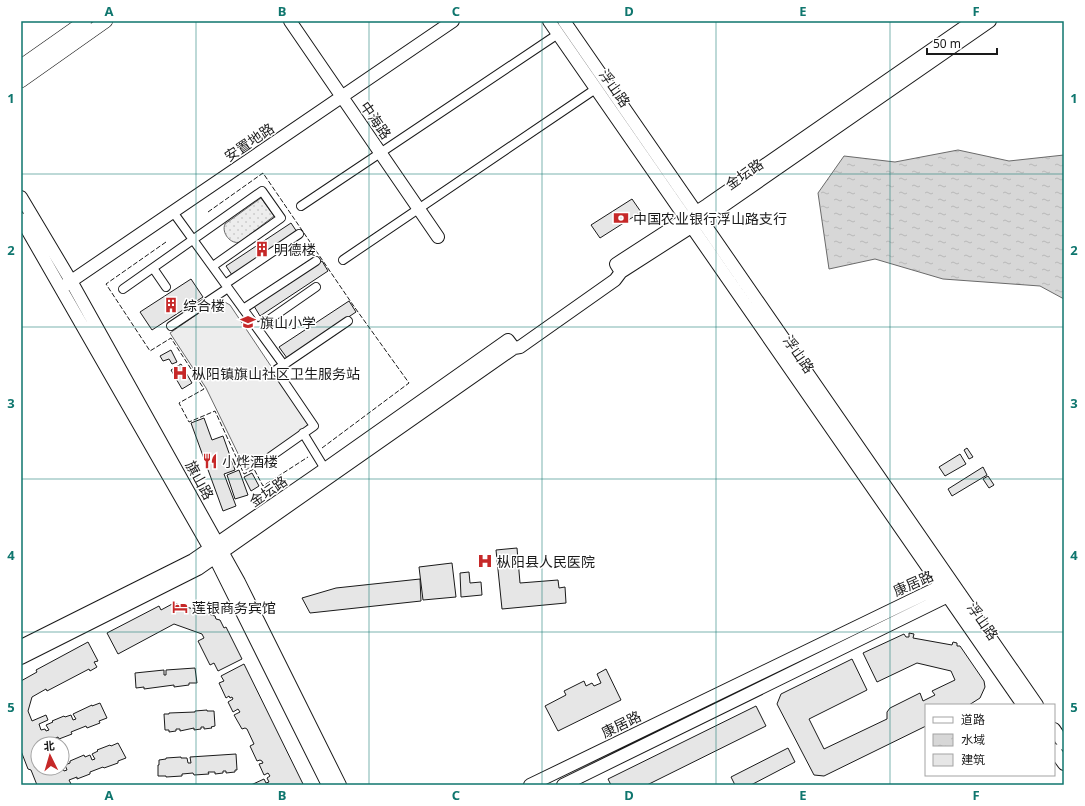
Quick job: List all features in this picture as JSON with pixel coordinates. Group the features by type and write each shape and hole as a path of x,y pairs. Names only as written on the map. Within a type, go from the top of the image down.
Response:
{"main road":[{"path":"21,66 85,21"},
{"path":"21,81 106,21"},
{"name":"中海路","path":"290,21 438,237"},
{"name":"安置地路","path":"66,284 453,21"},
{"name":"浮山路","path":"549,21 596,88 694,219 954,585 1036,704"},
{"name":"浮山路","path":"564,21 694,219 1022,704"},
{"name":"金坛路","path":"694,219 973,21"},
{"name":"金坛路","path":"511,344 520,347 615,280 619,268 990,21"},
{"name":"旗山路","path":"21,197 66,284 216,551 328,785"},
{"name":"旗山路","path":"21,219 66,284"},
{"name":"金坛路","path":"21,658 198,569 216,551 325,469 511,344"},
{"name":"金坛路","path":"21,646 193,560 216,551 511,344"},
{"name":"旗山路","path":"216,551 239,582 340,785"},
{"name":"康居路","path":"530,785 941,586 954,585"},
{"name":"康居路","path":"563,785 948,596 954,585"},
{"path":"1055,731 1064,744"},
{"path":"1055,751 1064,764"}],"street":[{"path":"301,206 558,34"},
{"path":"343,260 596,88"},
{"path":"123,289 262,191 282,218 212,266"},
{"path":"173,212 283,364"},
{"path":"171,326 299,234"},
{"path":"243,309 316,261"},
{"path":"153,268 166,287"},
{"path":"257,328 316,287"},
{"path":"270,456 314,426 276,370 348,321"},
{"path":"304,434 325,469"}],"shaded area":[{"path":"261,198 274,216 240,242 233,242 230,240 224,231 225,224"},
{"path":"223,301 230,305 307,420 308,424 303,430 246,470 206,388 170,333 212,304"}],"water":[{"path":"958,150 1009,161 1064,155 1064,299 1040,286 943,279 875,259 829,269 818,193 844,156 895,162"}],"building":[{"path":"632,199 641,212 600,238 591,225"},
{"name":"明德楼","path":"291,223 297,232 232,275 226,266"},
{"path":"322,261 328,271 260,316 254,306"},
{"name":"综合楼","path":"191,279 203,297 152,330 140,312"},
{"path":"349,301 356,312 287,358 279,347"},
{"path":"171,350 177,362 172,364 169,359 163,361 160,356"},
{"path":"181,364 192,383 182,389 171,370"},
{"path":"204,418 212,440 223,436 235,470 224,474 236,506 223,511 191,423"},
{"path":"967,448 973,457 969,459 964,450"},
{"path":"960,454 966,464 945,476 939,467"},
{"path":"983,467 987,475 952,496 948,489"},
{"path":"239,470 248,495 235,499 227,475"},
{"path":"252,473 259,486 251,491 244,477"},
{"path":"988,476 994,485 989,488 983,479"},
{"path":"517,548 520,583 558,580 559,588 565,587 566,603 502,609 496,550"},
{"path":"452,563 456,597 423,600 419,567"},
{"path":"469,572 470,583 481,582 482,595 461,597 460,573"},
{"path":"420,579 421,601 310,613 302,598 336,588"},
{"path":"174,603 215,616 216,619 220,620 224,628 226,627 242,659 218,671 214,663 210,665 198,641 204,638 202,634 174,624 118,654 107,633 159,606 161,610"},
{"path":"909,633 914,634 913,638 952,645 953,642 957,643 957,646 960,646 984,681 985,687 980,698 971,704 925,704 925,726 824,776 814,775 777,704 781,694 852,659 867,690 809,719 824,749 887,719 887,712 890,708 920,693 923,701 935,695 932,691 955,680 951,671 917,663 877,682 863,653 904,634 906,637 909,637"},
{"path":"88,642 98,661 94,662 97,667 90,671 89,669 47,691 46,689 32,697 28,711 32,721 46,715 48,720 39,724 41,730 45,729 46,731 49,730 46,725 53,722 52,721 71,715 73,720 76,719 73,714 100,703 107,718 99,721 100,723 87,728 86,726 71,732 72,734 67,736 30,736 30,770 28,769 21,751 21,681 37,672 36,670"},
{"path":"244,664 303,784 301,785 251,785 264,779 266,783 269,782 267,778 270,776 268,773 264,775 259,764 263,763 260,760 257,761 250,746 254,744 247,729 242,729 234,715 240,712 238,709 233,712 228,702 233,699 229,696 226,698 219,683 224,681 221,676"},
{"path":"195,668 197,683 189,683 189,685 174,687 174,685 144,689 144,687 136,688 135,673 164,670 164,675 166,675 166,670"},
{"path":"606,669 621,700 558,731 545,706 566,695 564,691 584,681 586,686 592,683 594,686 601,683 597,674"},
{"path":"756,706 766,726 647,785 611,785 608,779"},
{"path":"207,710 214,711 215,726 211,727 212,728 204,729 204,727 201,727 201,729 194,730 194,728 180,731 180,729 176,729 176,731 169,732 169,730 165,730 164,714"},
{"path":"118,743 126,758 118,761 118,763 90,772 90,774 77,779 77,777 69,780 71,784 68,785 37,785 33,776 70,776 70,761 84,755 85,757 90,755 92,760 95,759 92,754 98,751 97,750 110,745 111,746"},
{"path":"788,748 795,762 751,785 735,785 731,777"},
{"path":"236,754 237,770 235,770 235,772 226,773 226,771 223,771 223,773 215,774 215,772 208,772 209,774 194,775 193,773 182,774 182,776 158,776 159,760 166,758 187,758 188,763 191,763 190,757"}],"fence":[{"path":"208,212 263,173 353,305 409,383 322,448"},
{"path":"166,242 106,284 150,351 171,338 204,389 179,403 189,422 215,411 244,474 254,469 263,486 308,457"}],"place":[{"name":"中国农业银行浮山路支行","path":"621,218"},
{"name":"明德楼","path":"262,249"},
{"name":"综合楼","path":"171,305"},
{"name":"旗山小学","path":"248,322"},
{"name":"枞阳镇旗山社区卫生服务站","path":"180,373"},
{"name":"小烨酒楼","path":"210,461"},
{"name":"枞阳县人民医院","path":"485,561"},
{"name":"莲银商务宾馆","path":"180,607"}]}
